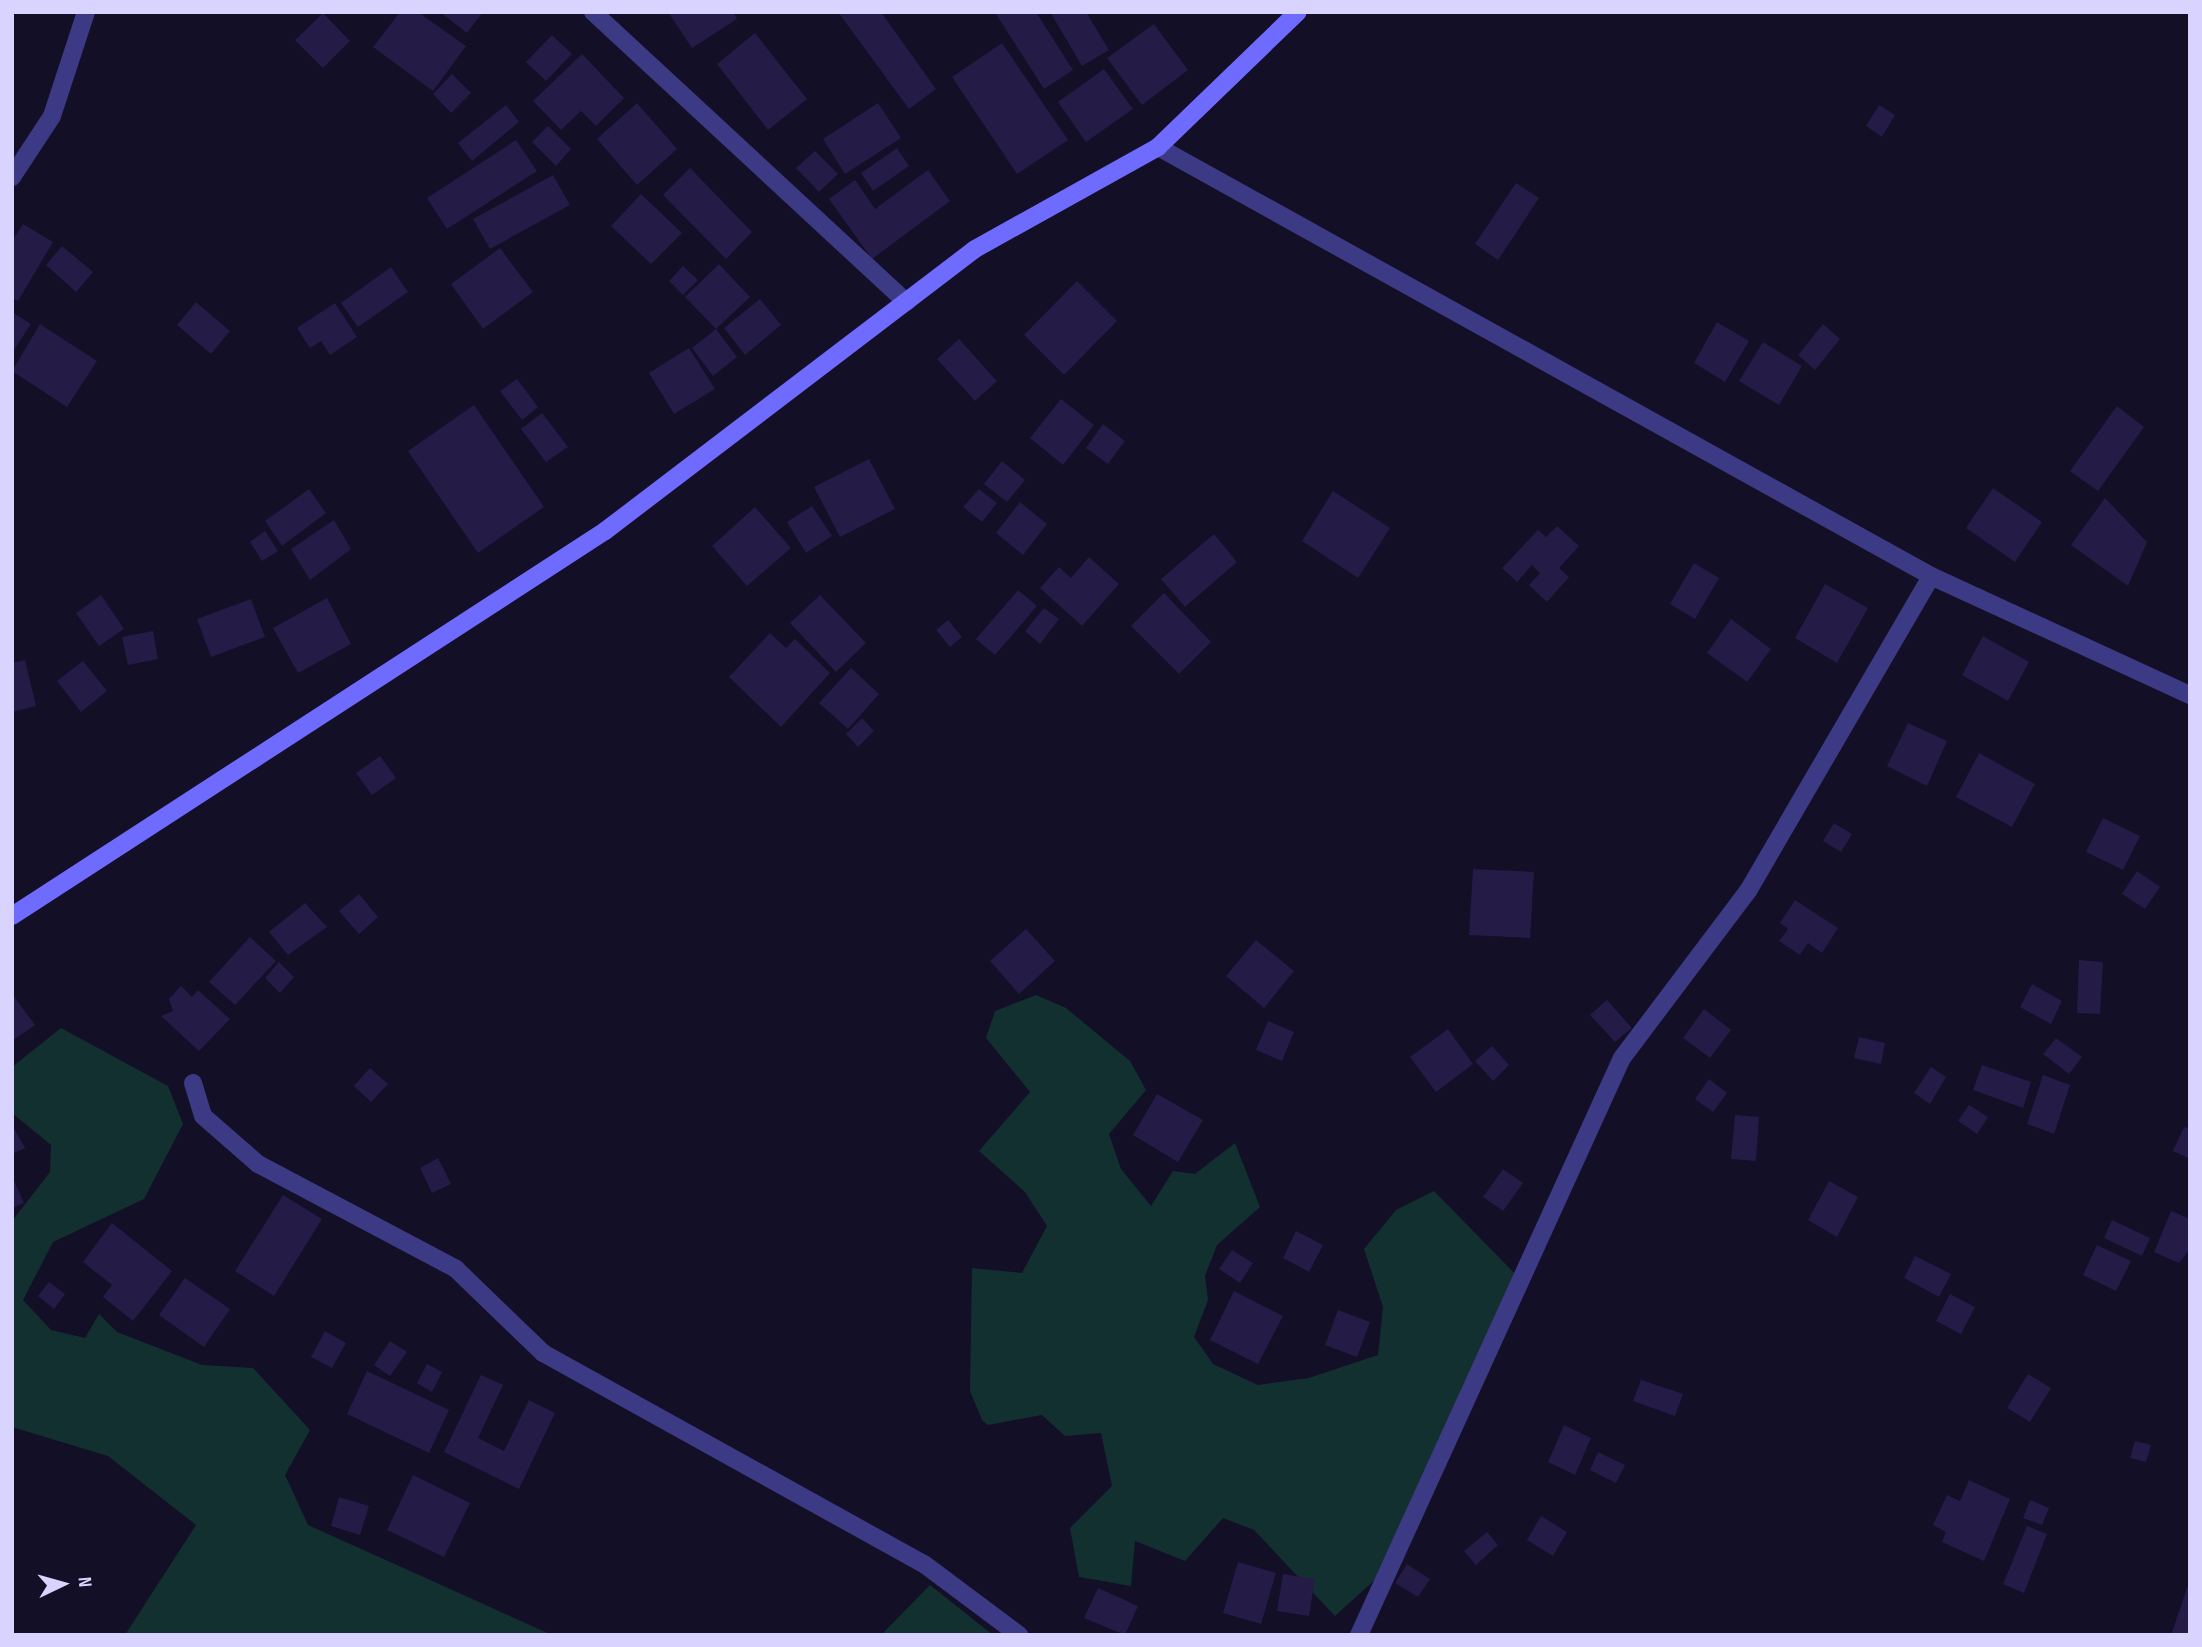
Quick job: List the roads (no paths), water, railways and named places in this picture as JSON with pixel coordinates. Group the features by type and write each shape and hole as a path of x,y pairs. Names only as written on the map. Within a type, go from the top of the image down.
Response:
{"street":[{"path":"12,177 52,116 86,12"},
{"path":"593,12 906,302"},
{"path":"12,916 605,531 975,249 1158,147 1298,12"},
{"path":"1158,147 1931,576 2190,695"},
{"path":"1359,1635 1622,1058 1748,891 1931,576"},
{"path":"194,1083 203,1116 258,1164 456,1269 543,1353 924,1564 1019,1635"}]}
